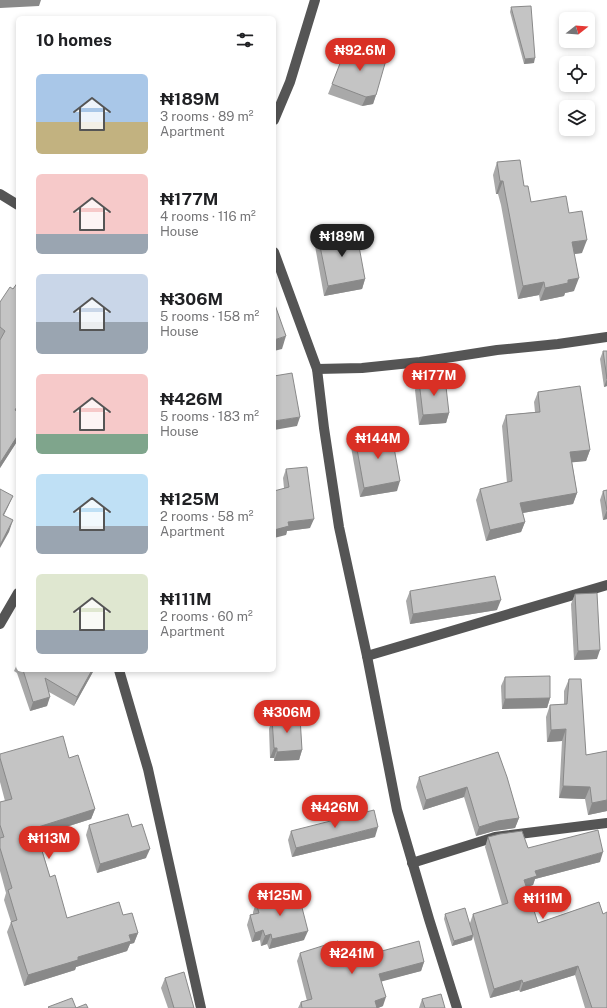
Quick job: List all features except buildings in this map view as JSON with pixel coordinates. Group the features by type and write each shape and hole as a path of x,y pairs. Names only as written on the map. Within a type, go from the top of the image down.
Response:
{"street":[{"path":"276,115 290,82 316,0"},
{"path":"0,194 16,204"},
{"path":"276,257 317,369 324,428 339,527 367,656 397,810 456,1008"},
{"path":"317,369 362,368 420,362 497,350 558,344 607,337"},
{"path":"367,656 607,585"},
{"path":"0,624 16,597"},
{"path":"120,672 148,769 201,1008"},
{"path":"412,863 495,837 607,823"}]}
